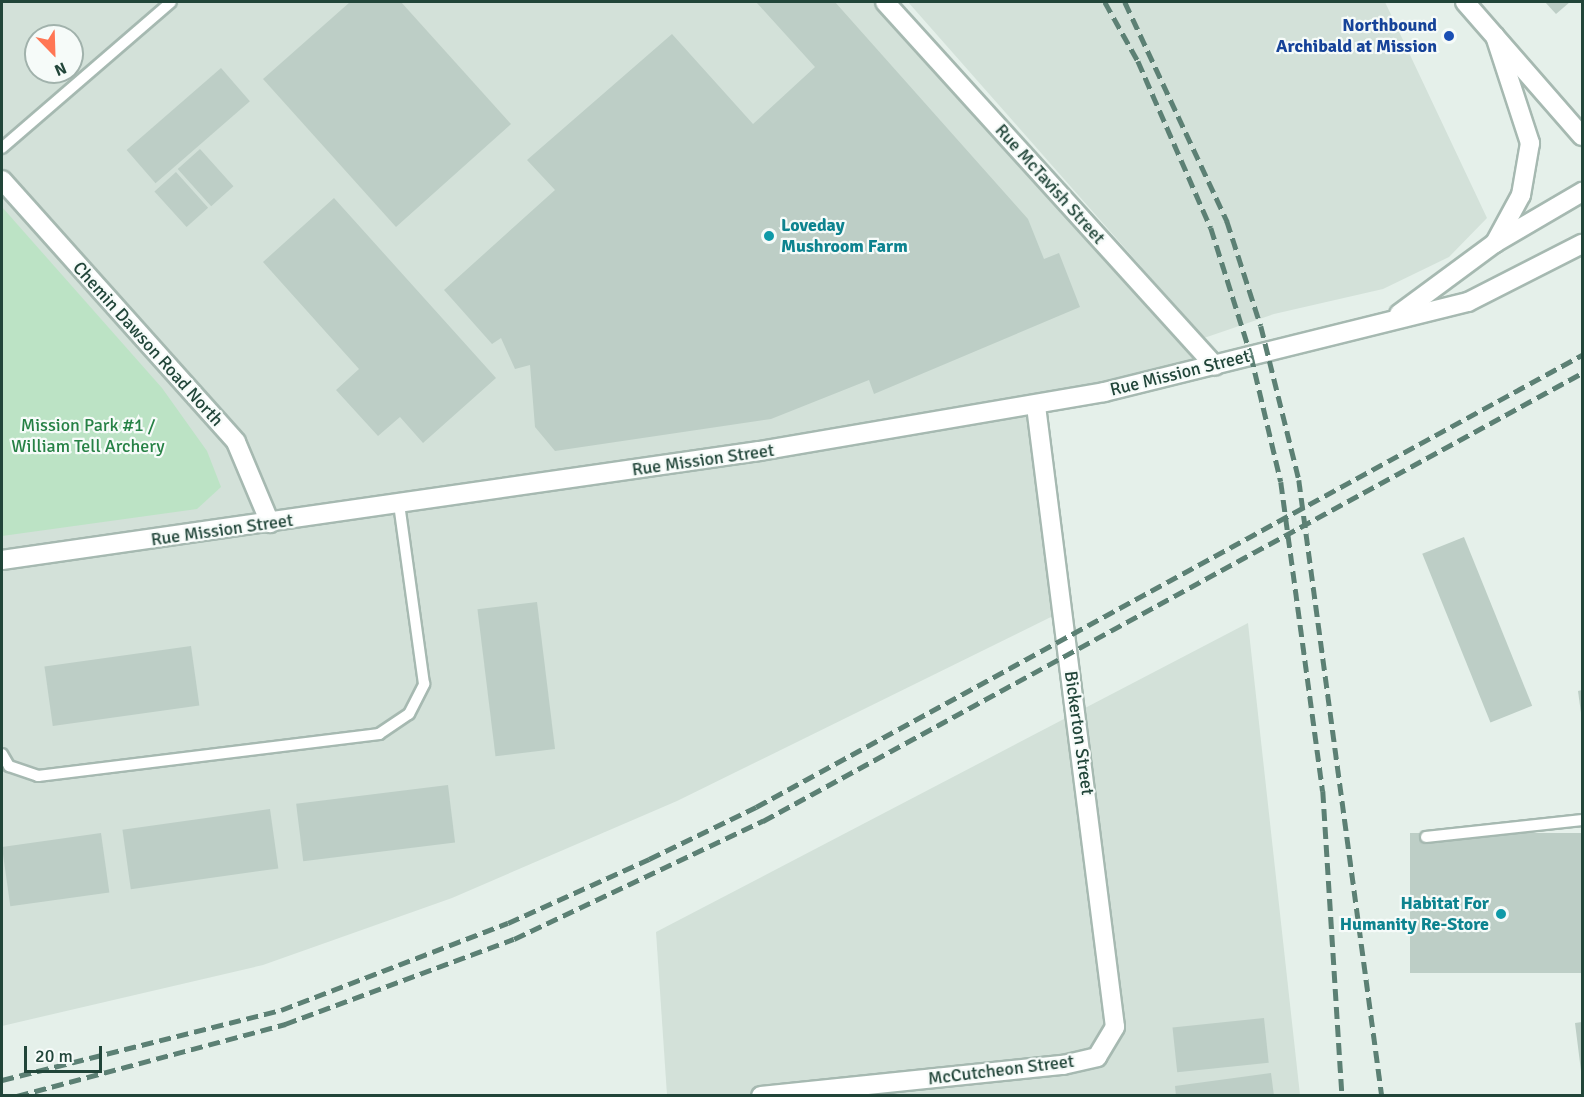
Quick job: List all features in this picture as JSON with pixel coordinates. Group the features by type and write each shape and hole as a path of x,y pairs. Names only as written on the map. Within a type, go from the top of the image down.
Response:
{"street":[{"name":"Rue McTavish Street","path":"885,2 1215,366"},
{"path":"1465,2 1582,136"},
{"path":"1495,36 1530,143 1521,195 1495,243"},
{"name":"Chemin Dawson Road North","path":"2,180 236,442 270,523"},
{"name":"Rue Mission Street","path":"1395,317 1495,243 1582,192"},
{"name":"Rue Mission Street","path":"2,560 399,504 1036,406 1215,366 1395,317 1468,302 1582,244"},
{"name":"Bickerton Street","path":"1036,406 1109,965 1115,1027 1097,1057"},
{"name":"McCutcheon Street","path":"761,1095 1063,1065 1097,1057"}],"lane":[{"path":"2,148 171,2"},
{"path":"2,754 9,766 38,776 379,734 409,714 424,684 399,504"},
{"path":"1426,837 1582,820"}],"shaded area":[{"path":"2,2 885,2 1215,366 1031,401 1055,615 677,801 452,898 263,965 2,1026"},
{"path":"908,2 1385,2 1487,218 1449,257 1383,289 1274,314 1204,338"},
{"path":"1248,623 1300,1095 667,1095 656,932"}],"green space":[{"name":"Mission Park #1 / William Tell Archery","path":"2,207 162,388 207,451 221,487 197,509 2,536"}],"building":[{"path":"350,2 401,2 511,124 396,227 263,79"},
{"name":"Loveday Mushroom Farm","path":"756,2 835,2 1028,219 1044,259 1059,253 1080,307 874,394 869,380 771,419 555,451 535,427 530,365 515,369 501,338 492,344 444,290 555,190 527,160 672,34 753,124 815,67"},
{"path":"1545,2 1570,2 1556,14"},
{"path":"221,68 250,101 156,183 127,150"},
{"path":"200,149 233,186 211,206 178,169"},
{"path":"176,172 208,208 187,227 154,191"},
{"path":"334,198 496,378 423,443 400,417 378,436 336,390 359,369 263,262"},
{"path":"1464,537 1532,706 1490,723 1422,554"},
{"path":"537,602 555,749 495,756 477,609"},
{"path":"191,646 199,705 53,726 44,667"},
{"path":"1582,690 1582,713 1581,713 1578,691"},
{"path":"448,785 455,843 303,861 296,804"},
{"path":"270,809 278,868 131,889 122,830"},
{"path":"101,833 109,892 10,906 2,847"},
{"name":"Habitat For Humanity Re-Store","path":"1410,833 1582,833 1582,973 1410,973"},
{"path":"1264,1018 1269,1063 1177,1072 1173,1028"},
{"path":"1582,1022 1582,1071 1581,1071 1575,1023"},
{"path":"1271,1073 1274,1096 1176,1096 1175,1086"}],"railway":[{"path":"1105,2 1138,61 1211,228 1251,355 1281,482 1323,791 1342,1096"},
{"path":"1125,2 1227,221 1261,326 1299,480 1382,1096"},
{"path":"2,1080 281,1010 508,923 649,859 756,807 1582,355"},
{"path":"17,1096 285,1024 514,939 763,821 1582,373"}],"place":[{"name":"Northbound Archibald at Mission","path":"1449,36"},
{"name":"Loveday Mushroom Farm","path":"769,236"},
{"name":"Habitat For Humanity Re-Store","path":"1501,914"}]}
